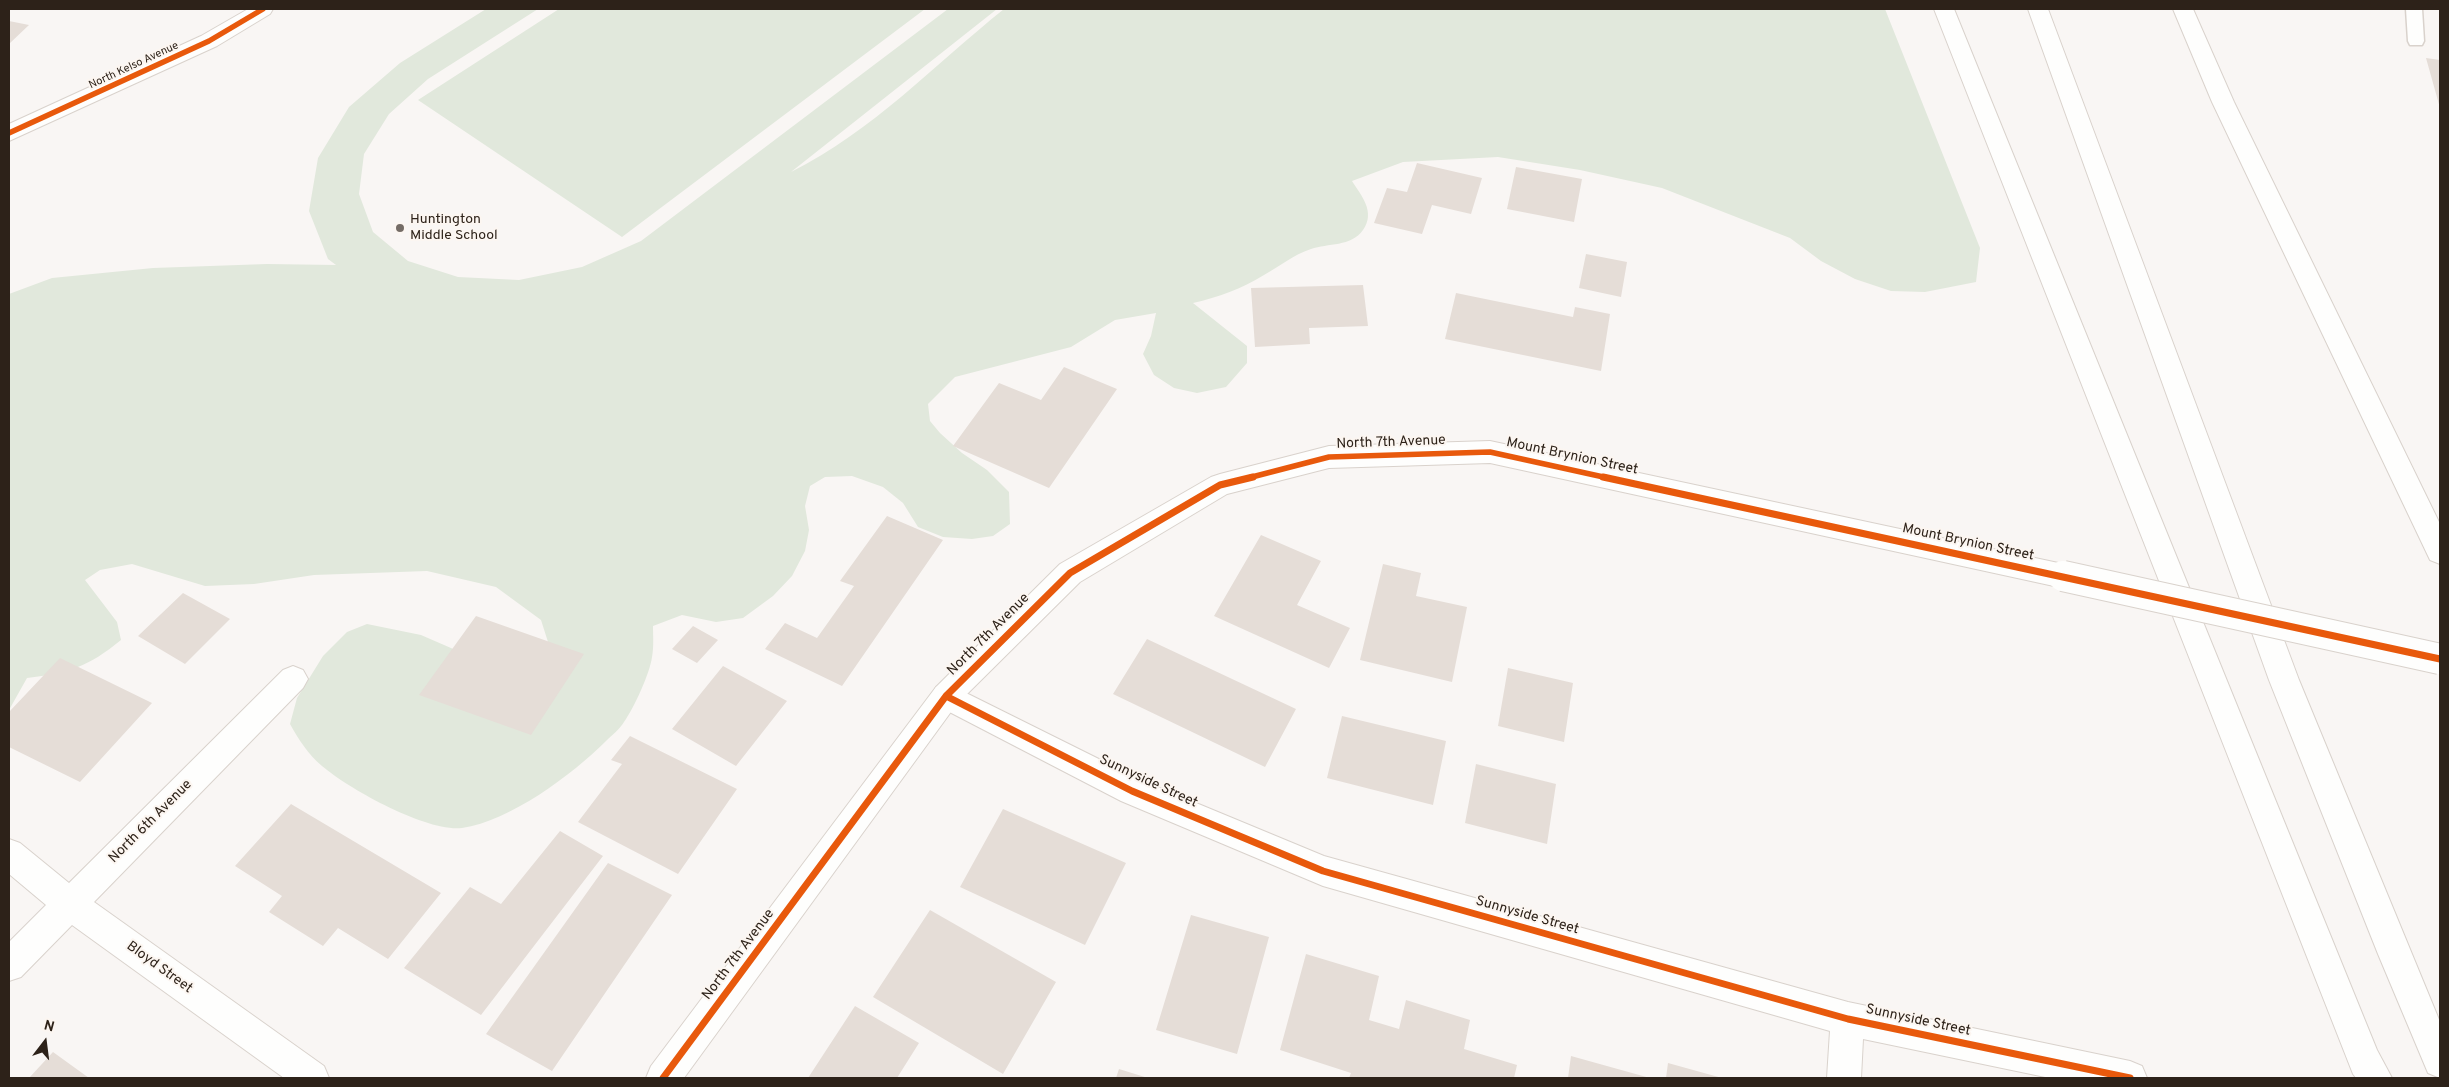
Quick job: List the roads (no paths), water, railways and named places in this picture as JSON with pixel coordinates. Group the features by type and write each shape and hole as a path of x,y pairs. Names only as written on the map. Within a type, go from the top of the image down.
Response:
{"main road":[{"name":"North Kelso Avenue","path":"9,133 209,41 264,9"},
{"path":"1944,9 2365,1062 2374,1078"},
{"path":"2038,9 2284,680 2394,954 2440,1061"},
{"path":"2183,9 2223,102 2440,552"},
{"path":"2202,9 2223,102"},
{"name":"Mount Brynion Street","path":"1490,452 2440,659"},
{"name":"North 7th Avenue","path":"663,1078 946,696 1070,573 1220,485 1329,457 1490,452"},
{"name":"North 6th Avenue","path":"9,965 293,680"},
{"name":"Sunnyside Street","path":"946,696 1132,791 1323,872 1848,1019 2130,1078"},
{"name":"Bloyd Street","path":"9,854 70,904 312,1078"},
{"path":"1844,1078 1848,1019"}],"lane":[{"path":"2414,9 2416,41"}],"place":[{"name":"Huntington Middle School","path":"400,228"}]}
